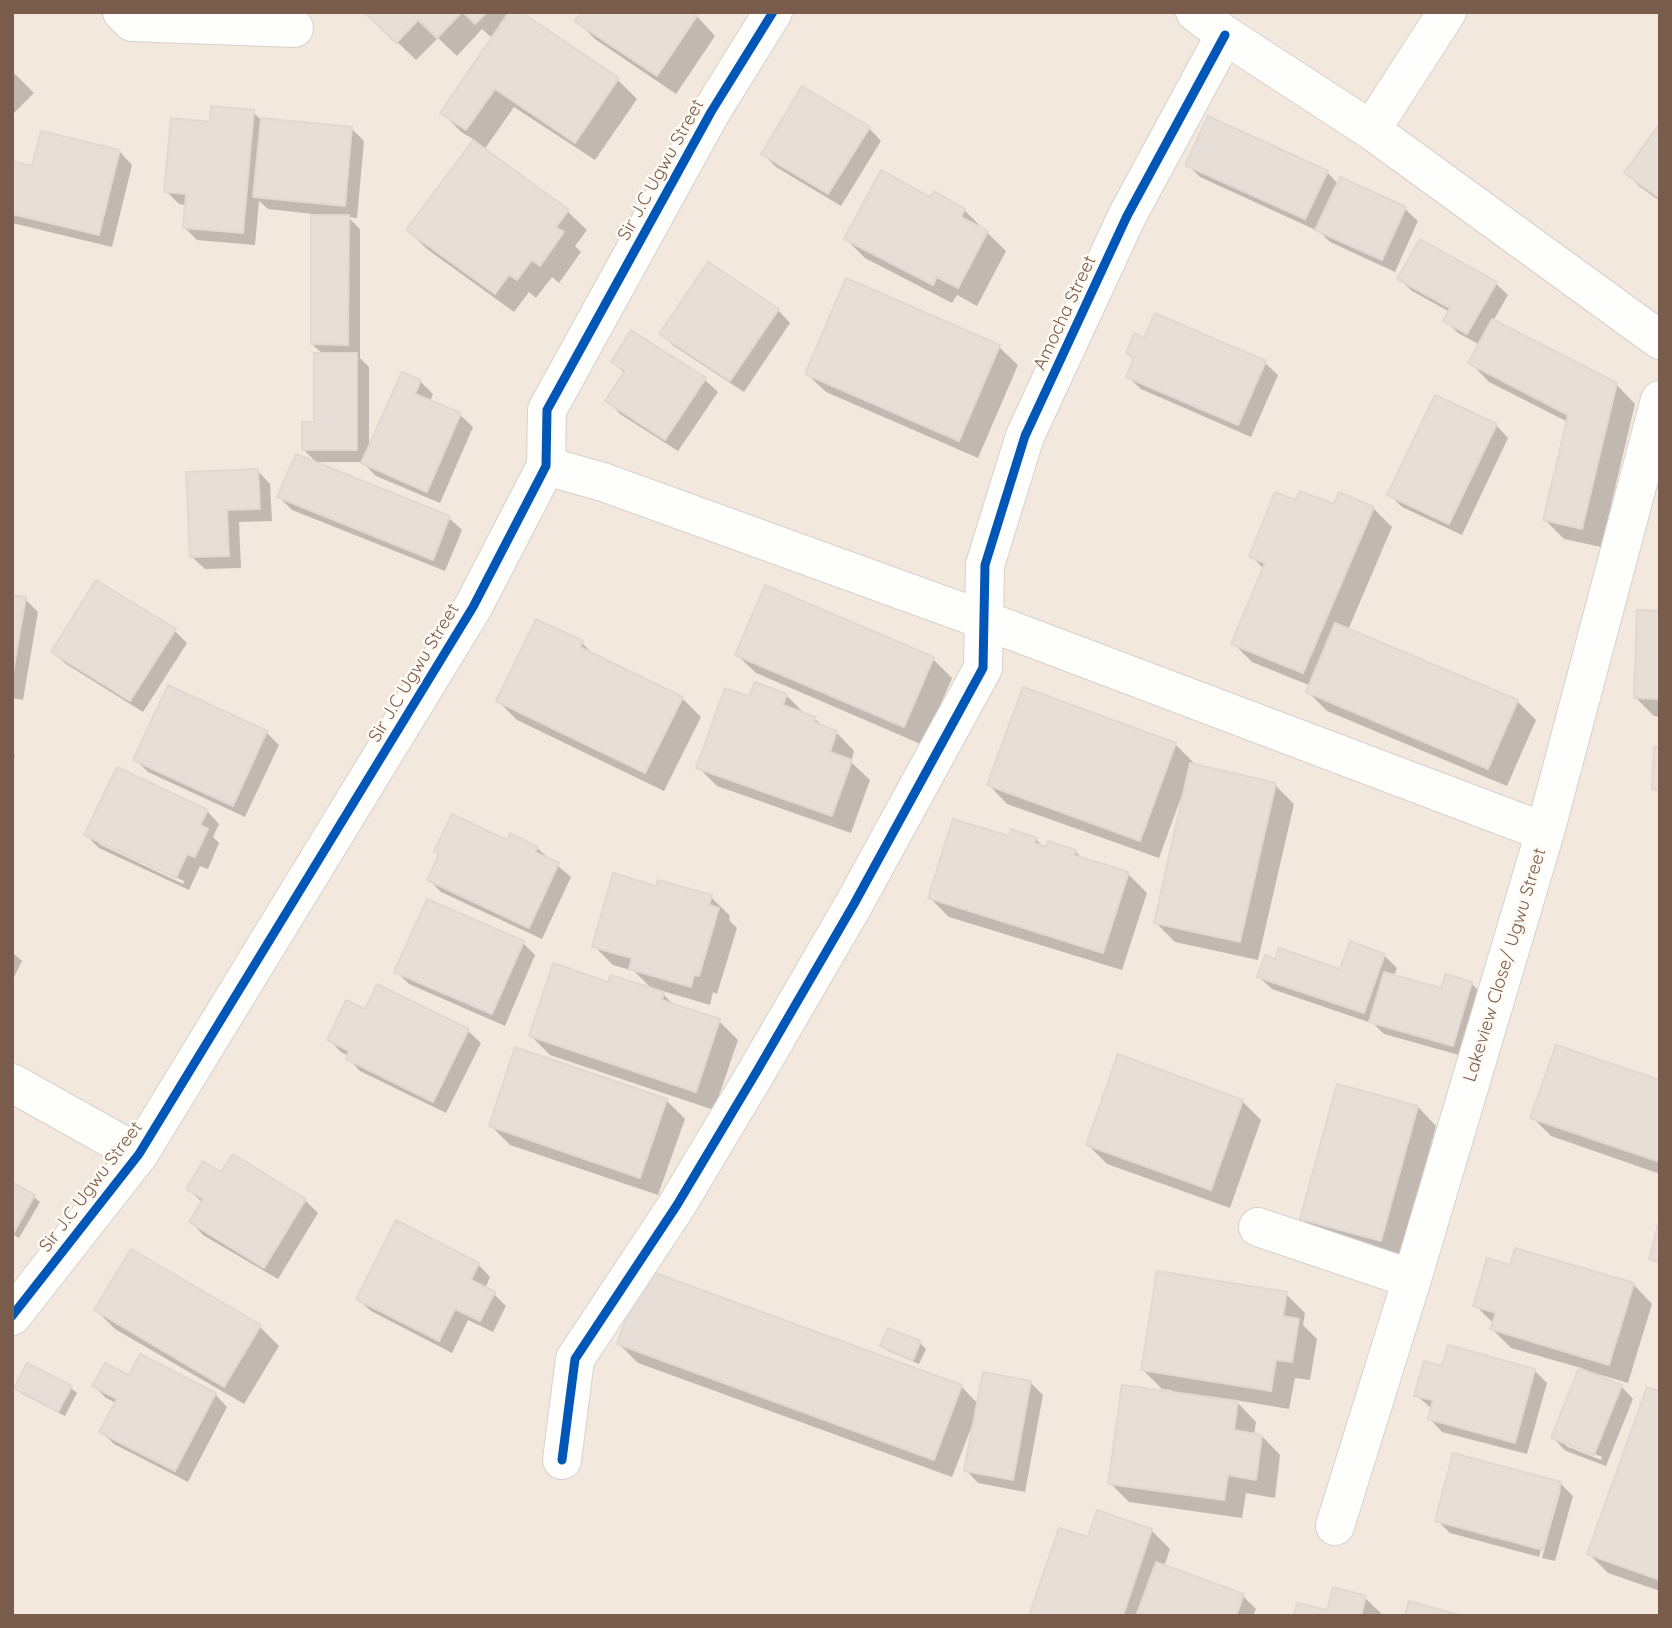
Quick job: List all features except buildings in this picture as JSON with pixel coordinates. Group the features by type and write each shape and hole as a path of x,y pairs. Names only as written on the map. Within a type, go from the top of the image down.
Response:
{"street":[{"path":"122,12 132,22 294,28"},
{"name":"Sir J.C Ugwu Street","path":"12,1316 139,1154 473,607 546,466 547,410 711,112 773,12"},
{"path":"1195,12 1224,35 1371,130 1660,340"},
{"path":"1371,130 1447,12"},
{"name":"Amocha Street","path":"562,1460 575,1359 677,1205 854,904 983,668 985,565 1025,436 1127,216 1224,35"},
{"name":"Lakeview Close/ Ugwu Street","path":"1335,1526 1412,1279 1545,832 1660,400"},
{"path":"546,466 603,481 984,620 1545,832"},
{"path":"12,1083 139,1154"},
{"path":"1258,1227 1412,1279"}],"shaded area":[{"path":"12,12 1660,12 1660,1616 12,1616"}],"cycle path":[{"path":"12,1316 139,1154 473,607 546,466 547,410 711,112 773,12"},
{"path":"562,1460 575,1359 677,1205 757,1071 854,904 983,668 985,565 1025,436 1127,216 1225,35"}]}
